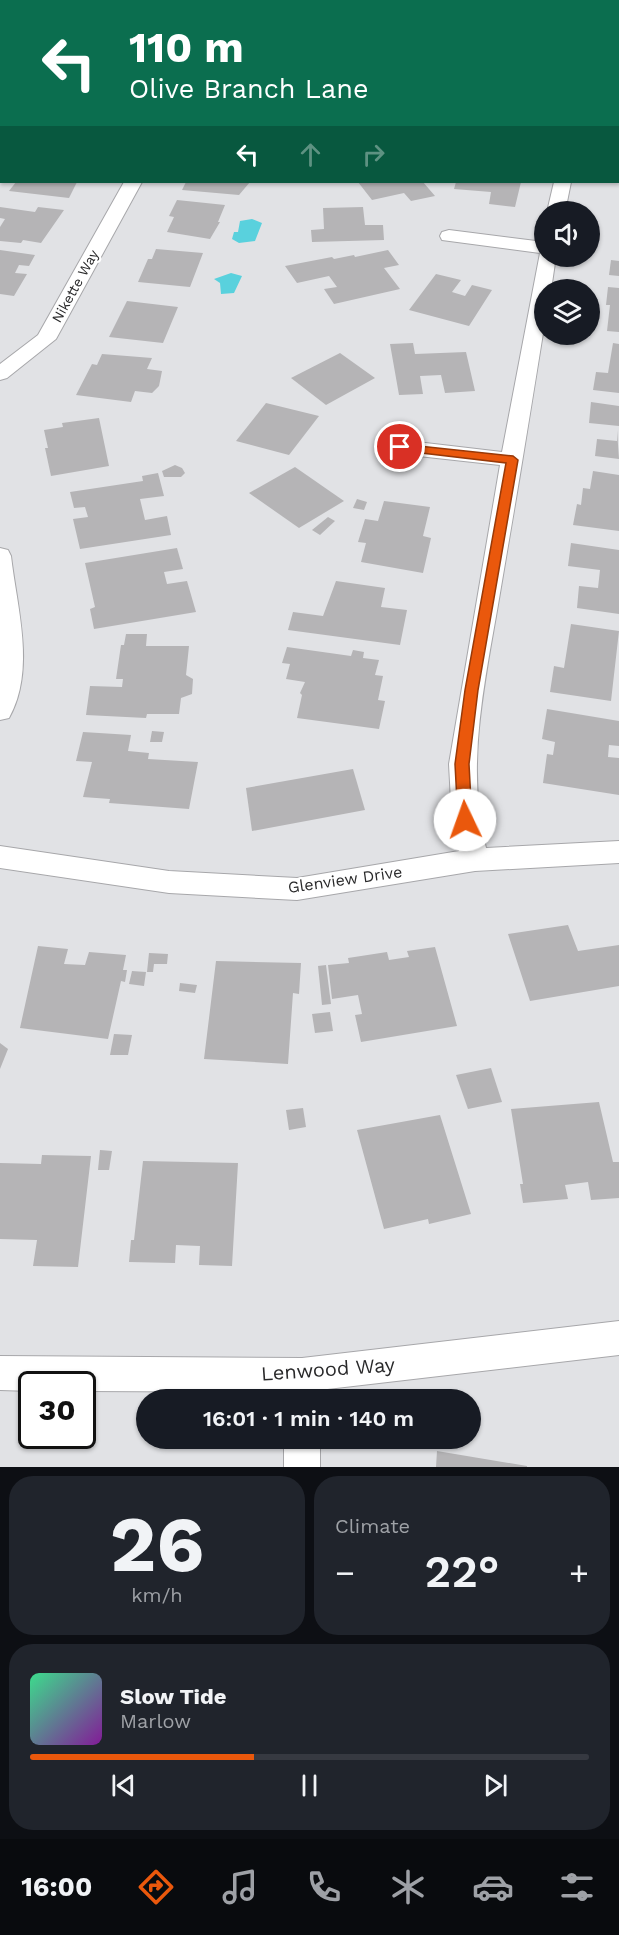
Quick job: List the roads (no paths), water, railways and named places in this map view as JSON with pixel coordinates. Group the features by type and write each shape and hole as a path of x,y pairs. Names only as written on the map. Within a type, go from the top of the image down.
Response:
{"street":[{"name":"Nikette Way","path":"0,374 46,339 132,183"},
{"path":"558,201 562,183"},
{"path":"449,236 534,247"},
{"path":"475,860 465,820 462,764 472,690 545,267"},
{"path":"400,447 513,460"},
{"path":"0,556 12,671 0,711"},
{"name":"Glenview Drive","path":"0,857 169,882 297,889 475,860 619,852"},
{"name":"Lenwood Way","path":"0,1373 302,1387 619,1338"},
{"path":"302,1449 302,1467"}],"water":[{"path":"252,219 262,223 255,241 239,243 232,239 234,232 238,232 240,221"},
{"path":"231,273 242,276 234,293 221,294 220,283 214,279"}]}
